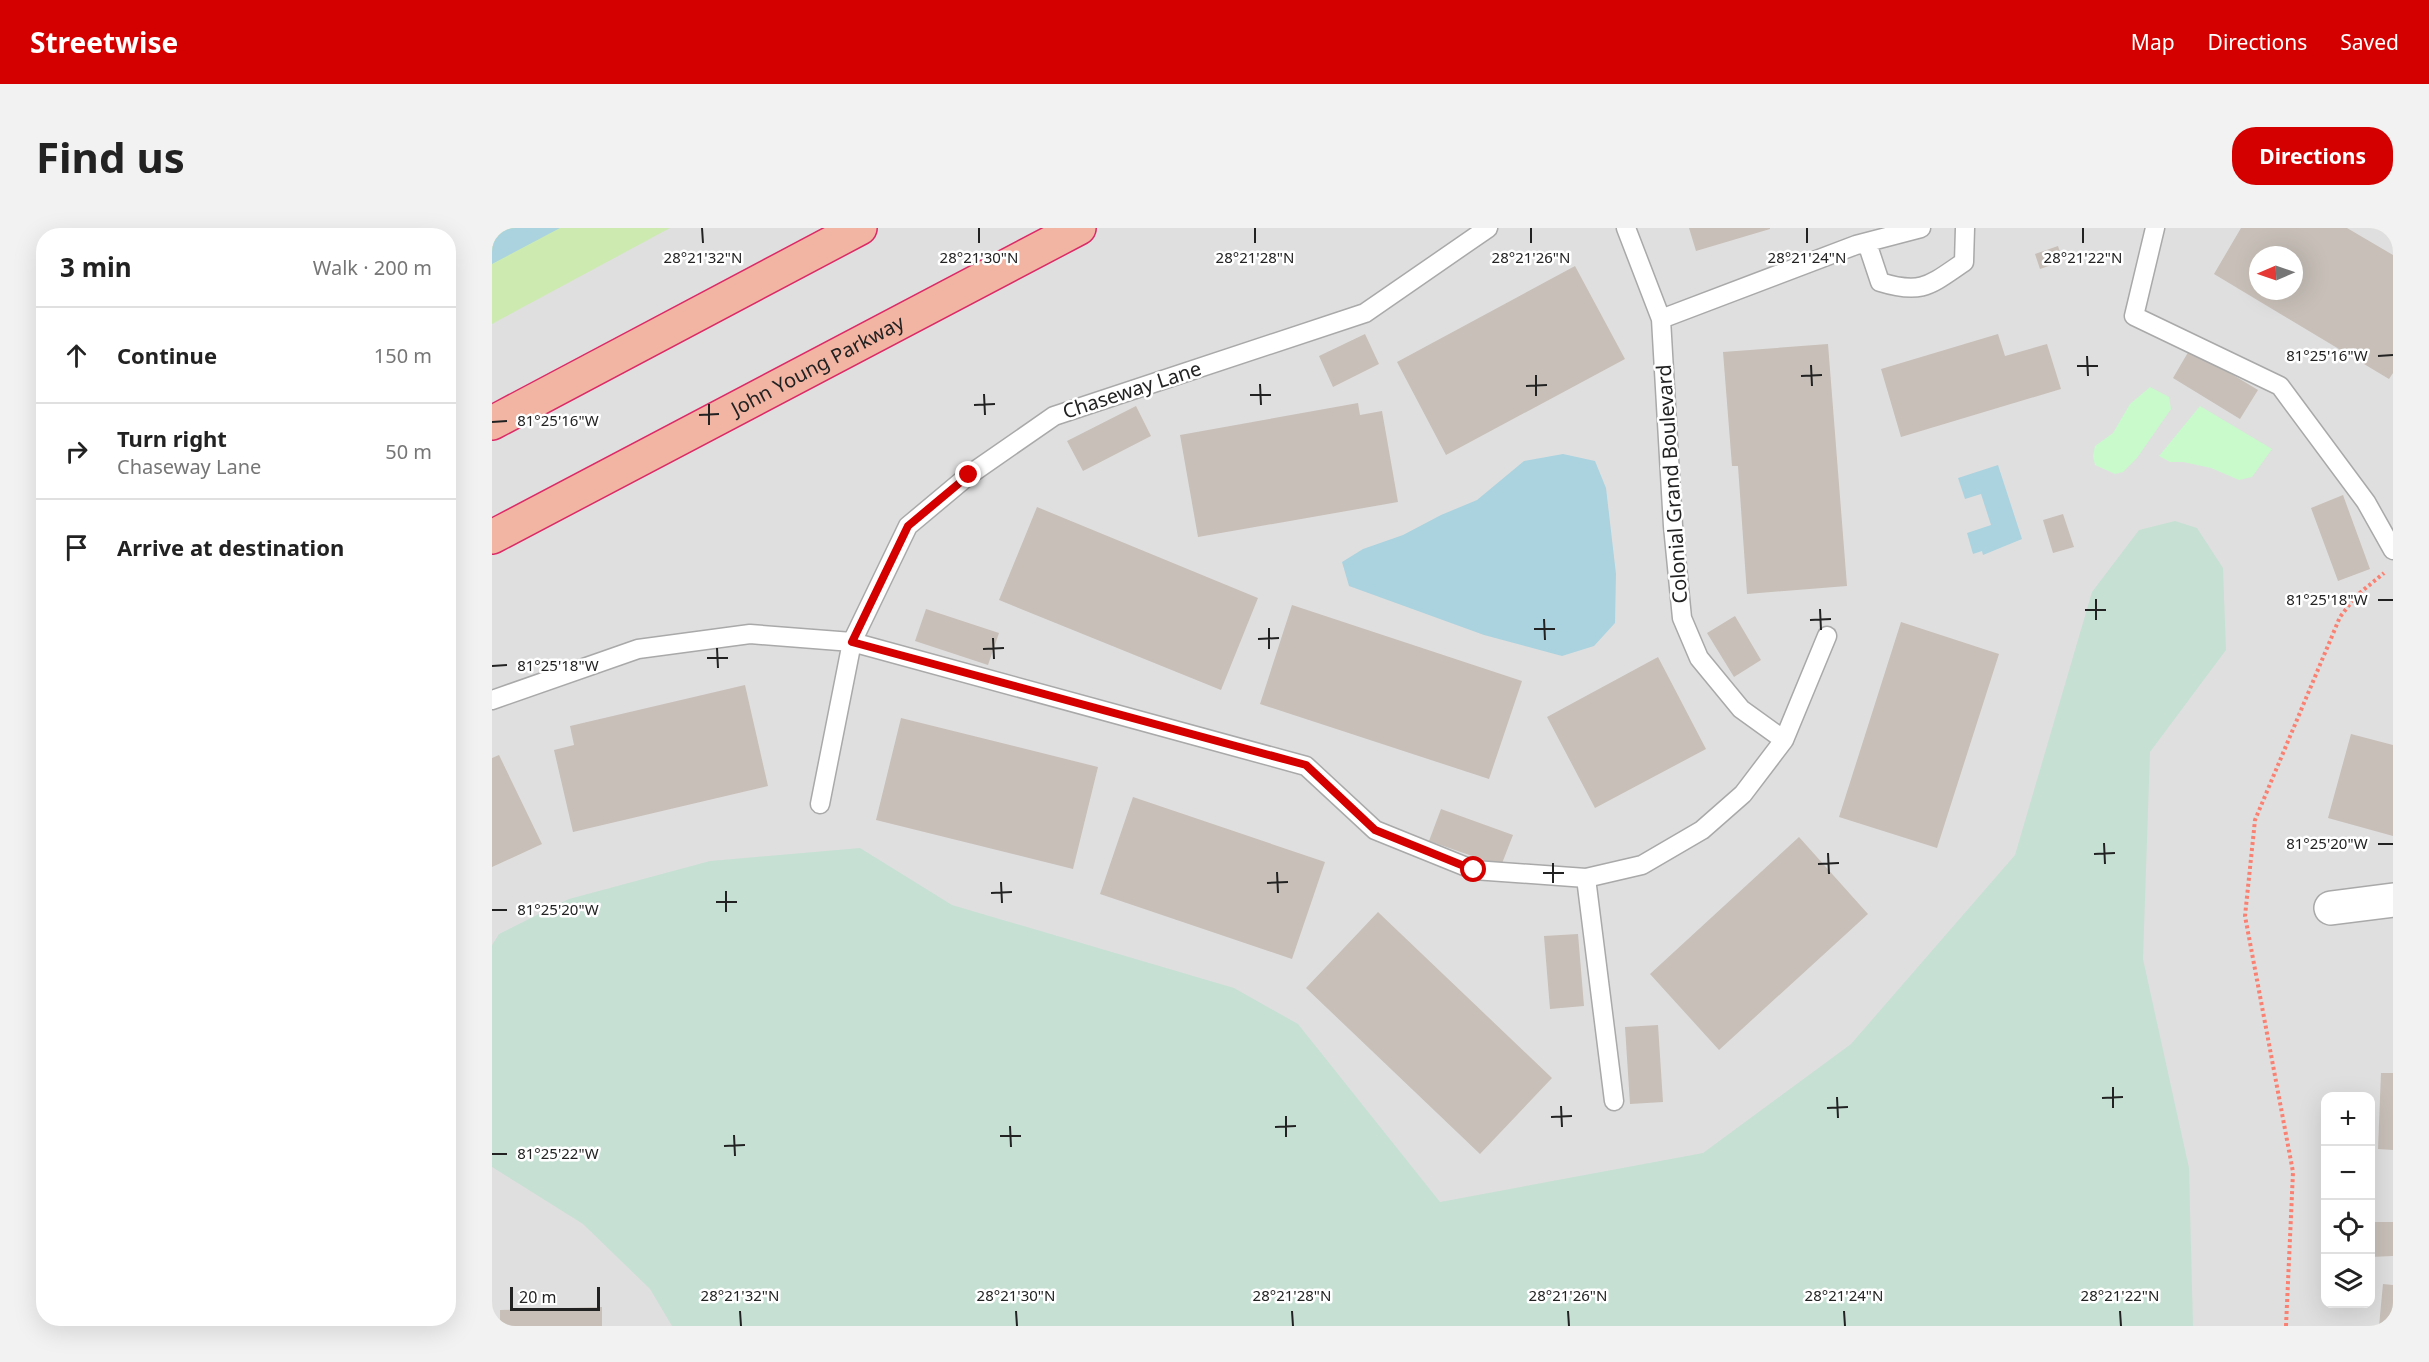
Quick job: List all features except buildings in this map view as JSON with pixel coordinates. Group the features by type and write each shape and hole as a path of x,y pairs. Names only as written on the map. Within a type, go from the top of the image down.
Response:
{"highway":[{"path":"492,423 860,228"},
{"name":"John Young Parkway","path":"492,537 1079,228"}],"street":[{"path":"2331,908 2393,900"}],"lane":[{"name":"Chaseway Lane","path":"820,804 852,642 908,526 969,475 1054,416 1365,313 1488,228"},
{"path":"1626,228 1660,319 1877,236 1920,228"},
{"path":"1877,236 1880,282 1902,289 1931,285 1964,262 1965,228"},
{"path":"2155,228 2134,316 2280,386 2366,502 2393,550"},
{"name":"Colonial Grand Boulevard","path":"1660,319 1673,526 1682,618 1699,658 1741,709 1784,740"},
{"path":"492,700 638,649 750,634 852,642 1306,765 1375,830 1474,870 1586,878 1642,865 1702,830 1743,794 1784,740 1827,636"},
{"path":"1586,878 1614,1101"}],"path":[{"path":"2286,1326 2293,1172 2245,916 2255,820 2340,617 2356,596 2393,566"}],"shaded area":[{"path":"492,228 2393,228 2393,1326 492,1326"}],"green space":[{"path":"492,228 670,228 492,324"},
{"path":"2150,387 2169,397 2171,409 2137,458 2123,472 2115,474 2095,465 2093,456 2095,446 2113,433 2130,404"},
{"path":"2200,406 2272,449 2252,477 2239,480 2211,468 2183,462 2170,462 2159,456"},
{"path":"2175,521 2197,528 2223,568 2226,650 2150,752 2143,959 2189,1168 2193,1326 672,1326 650,1289 583,1224 492,1167 492,945 499,934 569,899 710,861 860,848 952,905 1234,988 1298,1024 1440,1202 1703,1153 1851,1044 2015,855 2092,592 2139,530"}],"water":[{"path":"492,228 560,228 492,264"},
{"path":"1563,454 1595,461 1606,488 1616,574 1615,623 1594,646 1562,656 1484,635 1349,586 1342,562 1363,549 1403,535 1441,515 1477,500 1524,461"},
{"path":"1998,465 2022,539 1983,555 1982,551 1973,554 1967,533 1991,525 1981,494 1965,499 1958,478"}],"route":[{"path":"969,475 908,526 852,642 1306,765 1375,830 1474,870"}]}
